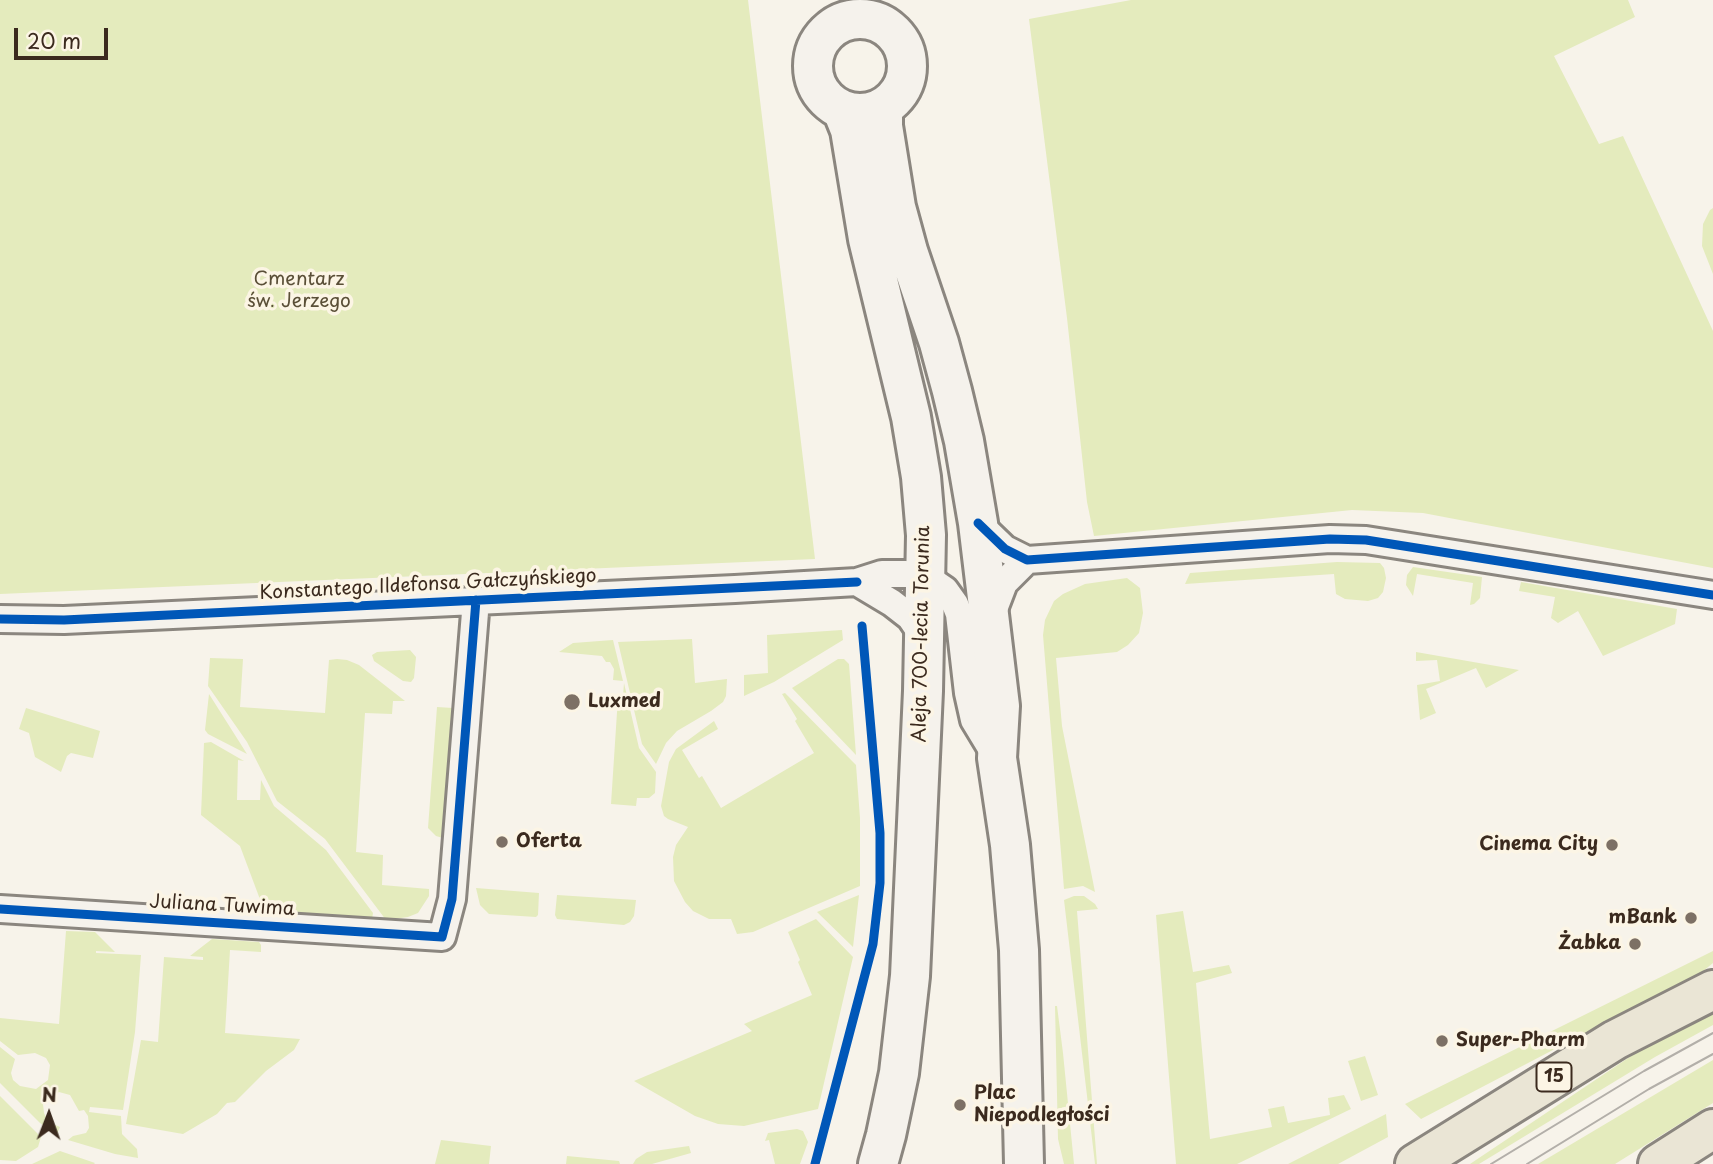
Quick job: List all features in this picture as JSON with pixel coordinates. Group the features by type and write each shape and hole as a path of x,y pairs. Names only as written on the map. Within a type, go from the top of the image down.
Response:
{"main road":[{"path":"870,10 900,40 908,65 901,90 883,108 856,114 830,103 820,92 813,72 815,51 832,14 844,21 858,19 870,10"},
{"path":"883,108 883,126 896,207 952,391 964,441 978,523 1000,706 997,758 1010,845 1019,950 1024,1164"},
{"name":"Aleja 700-lecia Torunia","path":"842,110 850,130 868,239 911,417 921,477 926,535 923,691 910,976 899,1073 887,1135 878,1164"},
{"name":"15","path":"1415,1164 1615,1040 1713,990"},
{"path":"1023,1125 1043,1164"},
{"path":"1658,1164 1713,1129"}],"street":[{"path":"978,523 1005,549 1027,560 1330,539 1366,540 1713,595"},
{"path":"989,625 1004,583 1027,560"},
{"name":"Konstantego Ildefonsa Gałczyńskiego","path":"0,619 64,620 857,582 882,574 926,577"},
{"path":"926,577 945,590 959,614 968,693 974,720 997,758"},
{"path":"857,582 892,603 909,617 923,636"},
{"name":"Juliana Tuwima","path":"0,909 442,937 452,899 476,600"}],"green space":[{"name":"Cmentarz św. Jerzego","path":"0,0 748,0 815,559 0,594"},
{"path":"1131,0 1628,0 1635,17 1554,56 1599,144 1623,136 1713,331 1713,568 1423,513 1352,510 1094,536 1087,502 1029,19"},
{"path":"1713,208 1713,274 1702,246 1703,224"},
{"path":"1337,562 1380,563 1386,578 1383,592 1378,598 1368,601 1345,599 1336,594 1334,574 1185,584 1190,573"},
{"path":"1413,567 1482,577 1480,598 1470,605 1473,583 1417,574 1413,596 1406,585 1407,575"},
{"path":"1127,578 1140,588 1143,613 1139,633 1117,652 1056,658 1062,726 1095,892 1083,886 1064,889 1043,635 1045,620 1054,601 1063,594 1085,584"},
{"path":"1521,582 1677,609 1675,624 1603,656 1578,611 1558,623 1551,618 1555,597 1519,591"},
{"path":"842,630 843,640 774,682 744,696 744,675 768,673 767,635"},
{"path":"692,639 695,683 727,679 726,696 723,702 711,711 677,731 666,743 656,764 642,744 618,642"},
{"path":"613,640 623,681 613,680 614,669 602,656 559,652 573,643"},
{"path":"410,650 416,657 414,678 411,682 403,681 374,661 372,655 377,652"},
{"path":"1416,652 1519,670 1486,688 1476,668 1426,689 1436,713 1420,720 1417,685 1440,681 1437,660 1416,661"},
{"path":"210,658 243,659 240,707 325,713 329,660 337,659 359,665 405,701 393,701 392,714 365,713 356,852 383,855 382,885 429,889 429,896 418,913 386,920 325,839 277,801 247,742 208,686"},
{"path":"838,659 844,659 849,664 856,755 792,688"},
{"path":"624,683 639,748 656,772 655,793 649,798 637,798 636,806 611,804 618,697 623,696"},
{"path":"785,693 856,765 860,818 860,886 753,932 737,934 731,919 709,919 693,911 674,881 673,857 676,845 688,827 664,816 661,806 669,762 676,749 714,721 718,729 682,750 721,808 814,753 795,721 797,719 782,694"},
{"path":"209,694 247,754 205,730"},
{"path":"437,707 453,708 443,838 436,836 428,828"},
{"path":"26,708 100,731 93,758 71,753 67,756 61,772 35,757 29,733 19,729"},
{"path":"211,742 244,761 238,760 237,800 260,800 261,780 274,806 326,850 373,913 372,919 264,910 240,846 201,815 204,743"},
{"path":"476,888 539,893 538,915 489,914 480,905"},
{"path":"557,895 636,900 634,916 624,925 557,919"},
{"path":"859,895 853,947 817,912"},
{"path":"1084,896 1098,909 1077,911 1097,1164 1064,900"},
{"path":"1183,911 1193,972 1229,965 1232,973 1196,983 1210,1139 1272,1127 1268,1109 1284,1106 1288,1123 1330,1115 1328,1098 1344,1095 1351,1109 1237,1164 1176,1164 1156,915"},
{"path":"816,919 853,957 818,1109 744,1126 718,1124 695,1116 634,1081 752,1031 744,1024 812,995 788,932"},
{"path":"66,931 95,932 115,952 96,953 141,955 135,1032 123,1110 90,1107 89,1112 121,1116 122,1134 137,1149 138,1158 68,1140 86,1133 89,1128 88,1116 84,1110 79,1111 70,1095 59,1092 48,1097 43,1104 48,1122 60,1127 57,1134 40,1123 0,1083 0,1047 15,1059 11,1073 13,1080 20,1086 36,1089 48,1080 50,1065 46,1058 35,1053 18,1055 0,1041 0,1018 59,1024"},
{"path":"212,939 259,942 261,945 261,952 230,950 225,1033 300,1039 294,1050 266,1071 235,1102 227,1103 217,1114 183,1134 126,1124 141,1040 158,1042 164,957 203,960 203,957 190,956"},
{"path":"1713,951 1713,963 1702,972 1421,1119 1405,1104"},
{"path":"1055,1006 1063,1053 1074,1164 1064,1164 1058,1139"},
{"path":"1713,1011 1713,1025 1655,1057 1479,1164 1470,1164 1643,1048"},
{"path":"1365,1056 1378,1095 1361,1101 1348,1061"},
{"path":"1713,1060 1713,1103 1615,1164 1538,1164"},
{"path":"0,1096 41,1137 38,1147 16,1161 0,1160"},
{"path":"1386,1114 1388,1137 1338,1164 1288,1164"},
{"path":"797,1129 803,1131 808,1142 800,1164 775,1164 769,1140 765,1141 768,1133"},
{"path":"441,1140 491,1146 489,1164 435,1164"},
{"path":"689,1146 691,1153 652,1164 633,1164 647,1152"},
{"path":"60,1151 95,1163 32,1164"},
{"path":"567,1156 619,1161 620,1164 566,1164"}],"tram line":[{"path":"1491,1164 1644,1071 1713,1033"},
{"path":"1527,1164 1649,1089 1713,1054"}],"cycle path":[{"path":"978,523 1005,549 1027,560 1330,539 1366,540 1713,595"},
{"path":"0,619 64,620 857,582"},
{"path":"0,909 442,937 452,899 476,600"},
{"path":"815,1164 873,944 880,883 880,833 862,626"}],"place":[{"name":"Luxmed","path":"572,702"},
{"name":"Oferta","path":"502,842"},
{"name":"Cinema City","path":"1612,845"},
{"name":"mBank","path":"1691,918"},
{"name":"Żabka","path":"1635,944"},
{"name":"Super-Pharm","path":"1442,1041"},
{"name":"Plac Niepodległości","path":"960,1105"}]}
